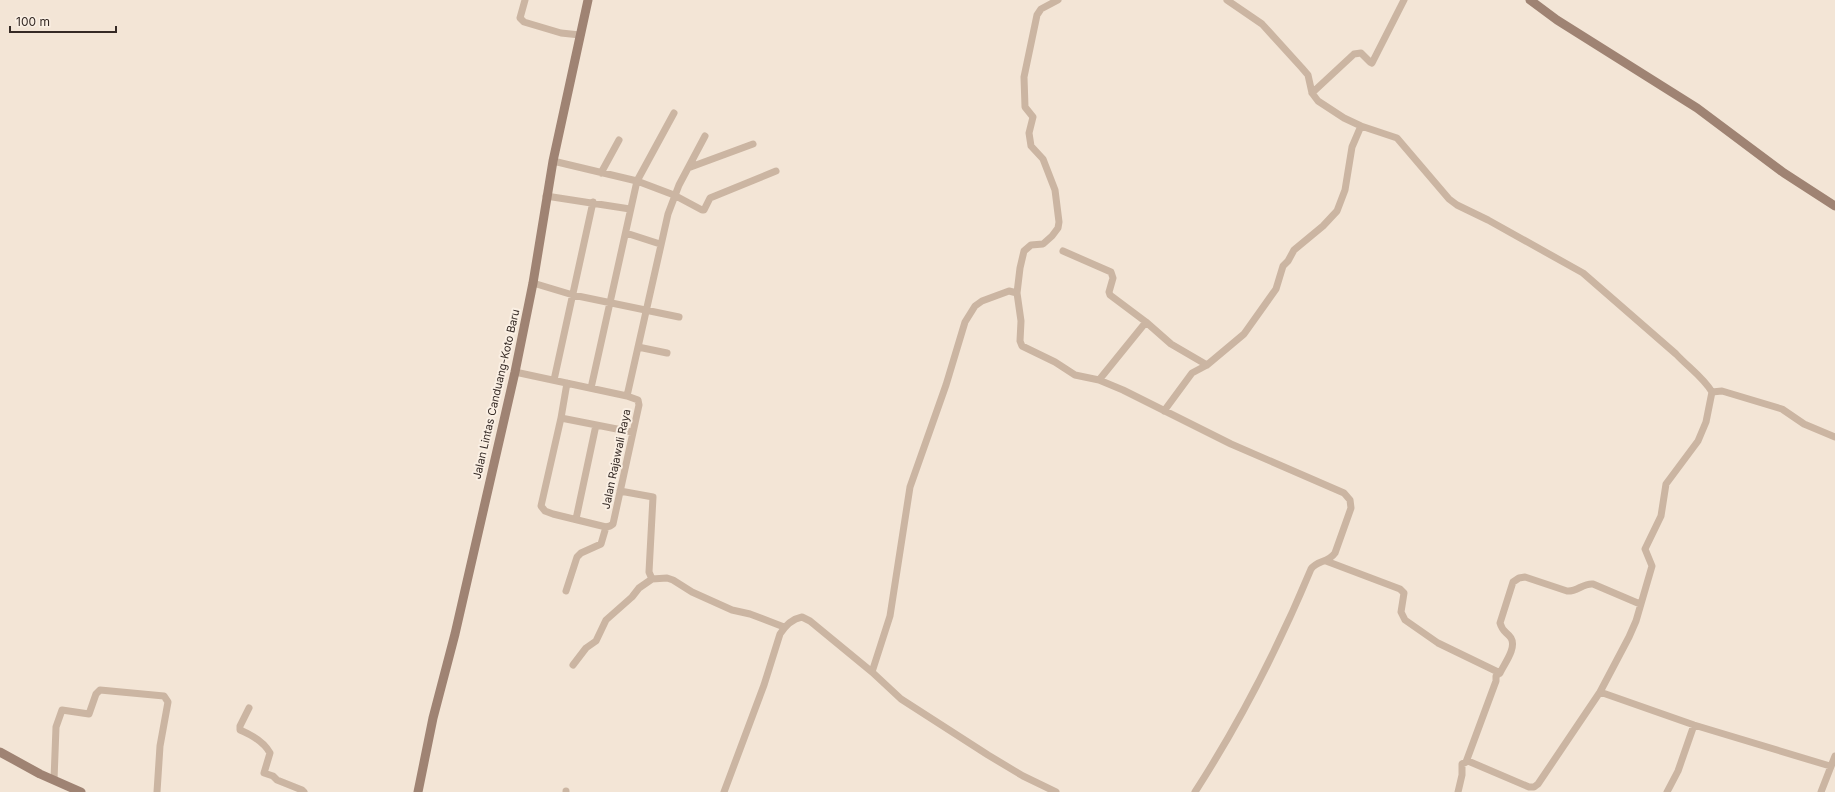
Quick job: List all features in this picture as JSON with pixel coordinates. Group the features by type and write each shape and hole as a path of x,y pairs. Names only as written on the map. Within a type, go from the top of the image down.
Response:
{"main road":[{"name":"Jalan Lintas Canduang-Koto Baru","path":"418,792 433,718 456,634 515,372 533,283 546,196 588,0"},
{"path":"1530,0 1557,20 1697,108 1784,173 1835,206"},
{"path":"0,752 81,792"}],"street":[{"path":"525,0 520,15 521,20 524,22 561,33 580,35"},
{"path":"1058,0 1040,9 1037,15 1024,78 1026,107 1033,117 1029,133 1031,146 1043,159 1055,190 1059,222 1058,228 1052,236 1042,244 1032,245 1024,251 1017,293 1021,322 1020,341 1022,346 1055,362 1075,375 1099,380 1123,390 1231,444 1344,493 1350,500 1351,508 1335,553 1331,558 1315,564 1311,569 1288,623 1222,750 1195,792"},
{"path":"1227,0 1262,24 1308,75 1312,93 1322,105 1361,126 1397,138 1449,199 1457,205 1488,220 1583,274 1676,354 1689,368 1706,381 1712,392 1706,422 1698,441 1666,484 1661,516 1645,549 1652,566 1636,621 1629,637 1600,692 1543,778 1534,787 1529,787 1478,764 1470,761 1466,762"},
{"path":"1312,93 1354,54 1361,53 1372,63 1404,0"},
{"path":"591,388 611,302 630,209 638,181 674,113"},
{"path":"1164,411 1189,377 1207,365 1244,334 1276,289 1283,266 1288,261 1294,250 1323,226 1337,211 1345,190 1352,147 1361,126"},
{"path":"515,372 627,396 660,244 674,195 705,136"},
{"path":"601,173 618,140"},
{"path":"688,168 753,144"},
{"path":"553,161 638,181 674,195 702,210 704,210 710,198 776,171"},
{"path":"546,196 574,201 593,202 630,209"},
{"path":"554,380 593,202"},
{"path":"626,233 660,244"},
{"path":"1063,251 1111,272 1113,278 1109,292 1110,295 1146,322 1171,344 1207,365"},
{"path":"533,283 573,295 678,317"},
{"path":"872,672 890,616 910,487 946,385 965,322 975,306 982,301 1009,291 1017,293"},
{"path":"1099,380 1146,322"},
{"path":"638,346 667,353"},
{"path":"566,383 561,418 541,506 545,512 606,527 601,544 581,553 577,557 566,592"},
{"path":"1712,392 1722,391 1782,409 1804,424 1835,437"},
{"name":"Jalan Rajawali Raya","path":"606,527 614,524 639,402 636,398 627,396"},
{"path":"561,418 632,432"},
{"path":"576,519 596,425"},
{"path":"620,491 653,497 649,572 652,579"},
{"path":"1326,561 1400,589 1404,593 1401,612 1405,620 1438,643 1500,673"},
{"path":"1458,792 1462,775 1462,764 1466,762 1496,681 1496,676 1500,673 1512,648 1511,638 1502,629 1500,623 1513,582 1519,578 1525,577 1572,592 1589,584 1593,584 1640,604"},
{"path":"573,665 586,648 596,641 606,620 639,588 652,579 667,578 673,580 692,592 732,610 750,614 784,627"},
{"path":"724,792 764,685 780,634 784,627 795,618 802,617 810,621 872,672 901,699 988,755 1024,776 1056,792"},
{"path":"54,780 56,727 62,710 89,714 96,694 100,690 164,696 168,702 160,746 157,792"},
{"path":"1600,692 1694,725 1830,766"},
{"path":"249,708 240,726 240,730 266,746 270,753 264,773 304,792"},
{"path":"1667,792 1678,771 1694,725"},
{"path":"1821,792 1835,756"}]}
